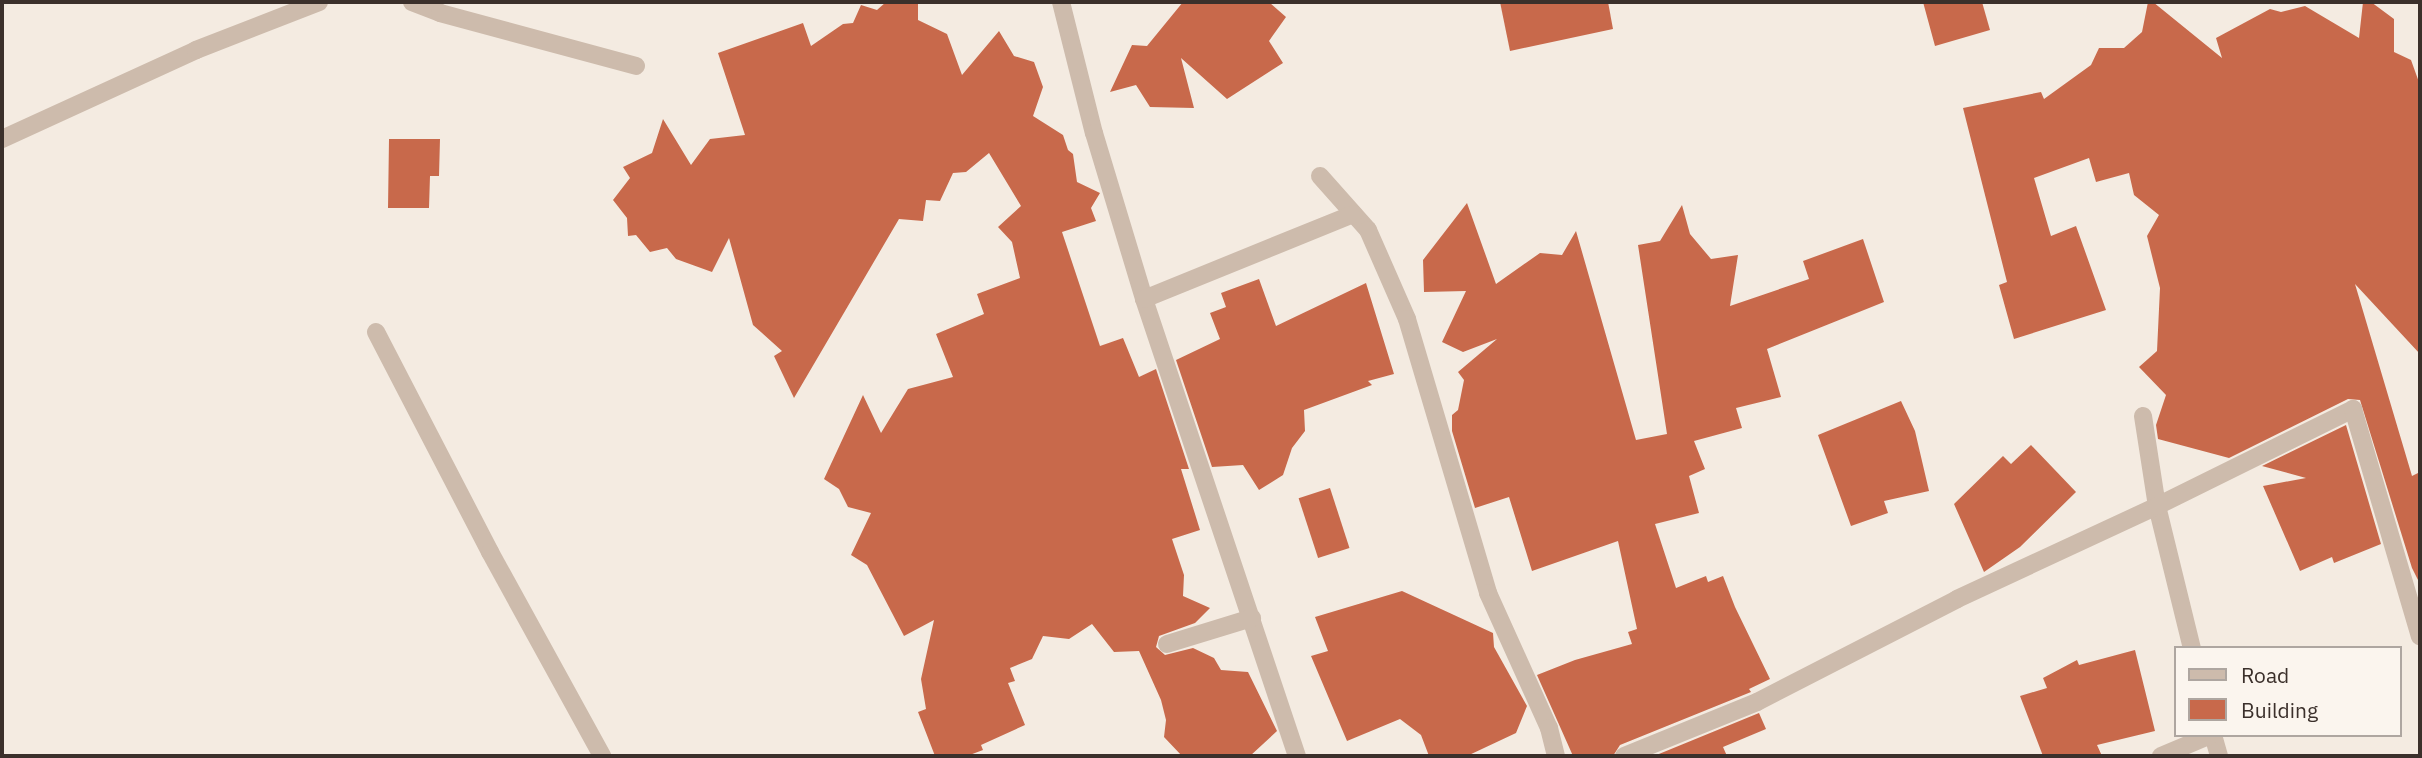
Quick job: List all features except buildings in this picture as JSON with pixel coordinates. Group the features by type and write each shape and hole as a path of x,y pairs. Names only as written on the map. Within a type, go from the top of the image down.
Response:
{"street":[{"path":"2,139 196,50 319,2"},
{"path":"412,2 440,13 636,66"},
{"path":"1061,2 1094,133 1144,299 1297,756"},
{"path":"1320,176 1368,230 1407,319 1488,593 1549,729 1556,756"},
{"path":"1144,299 1353,214"},
{"path":"376,332 490,552 602,756"},
{"path":"1624,756 1757,702 1957,599 2157,506 2353,409 2420,636"},
{"path":"2143,416 2157,506 2192,646"},
{"path":"1167,644 1252,618"},
{"path":"2161,756 2207,737"},
{"path":"2213,737 2219,756"}]}
